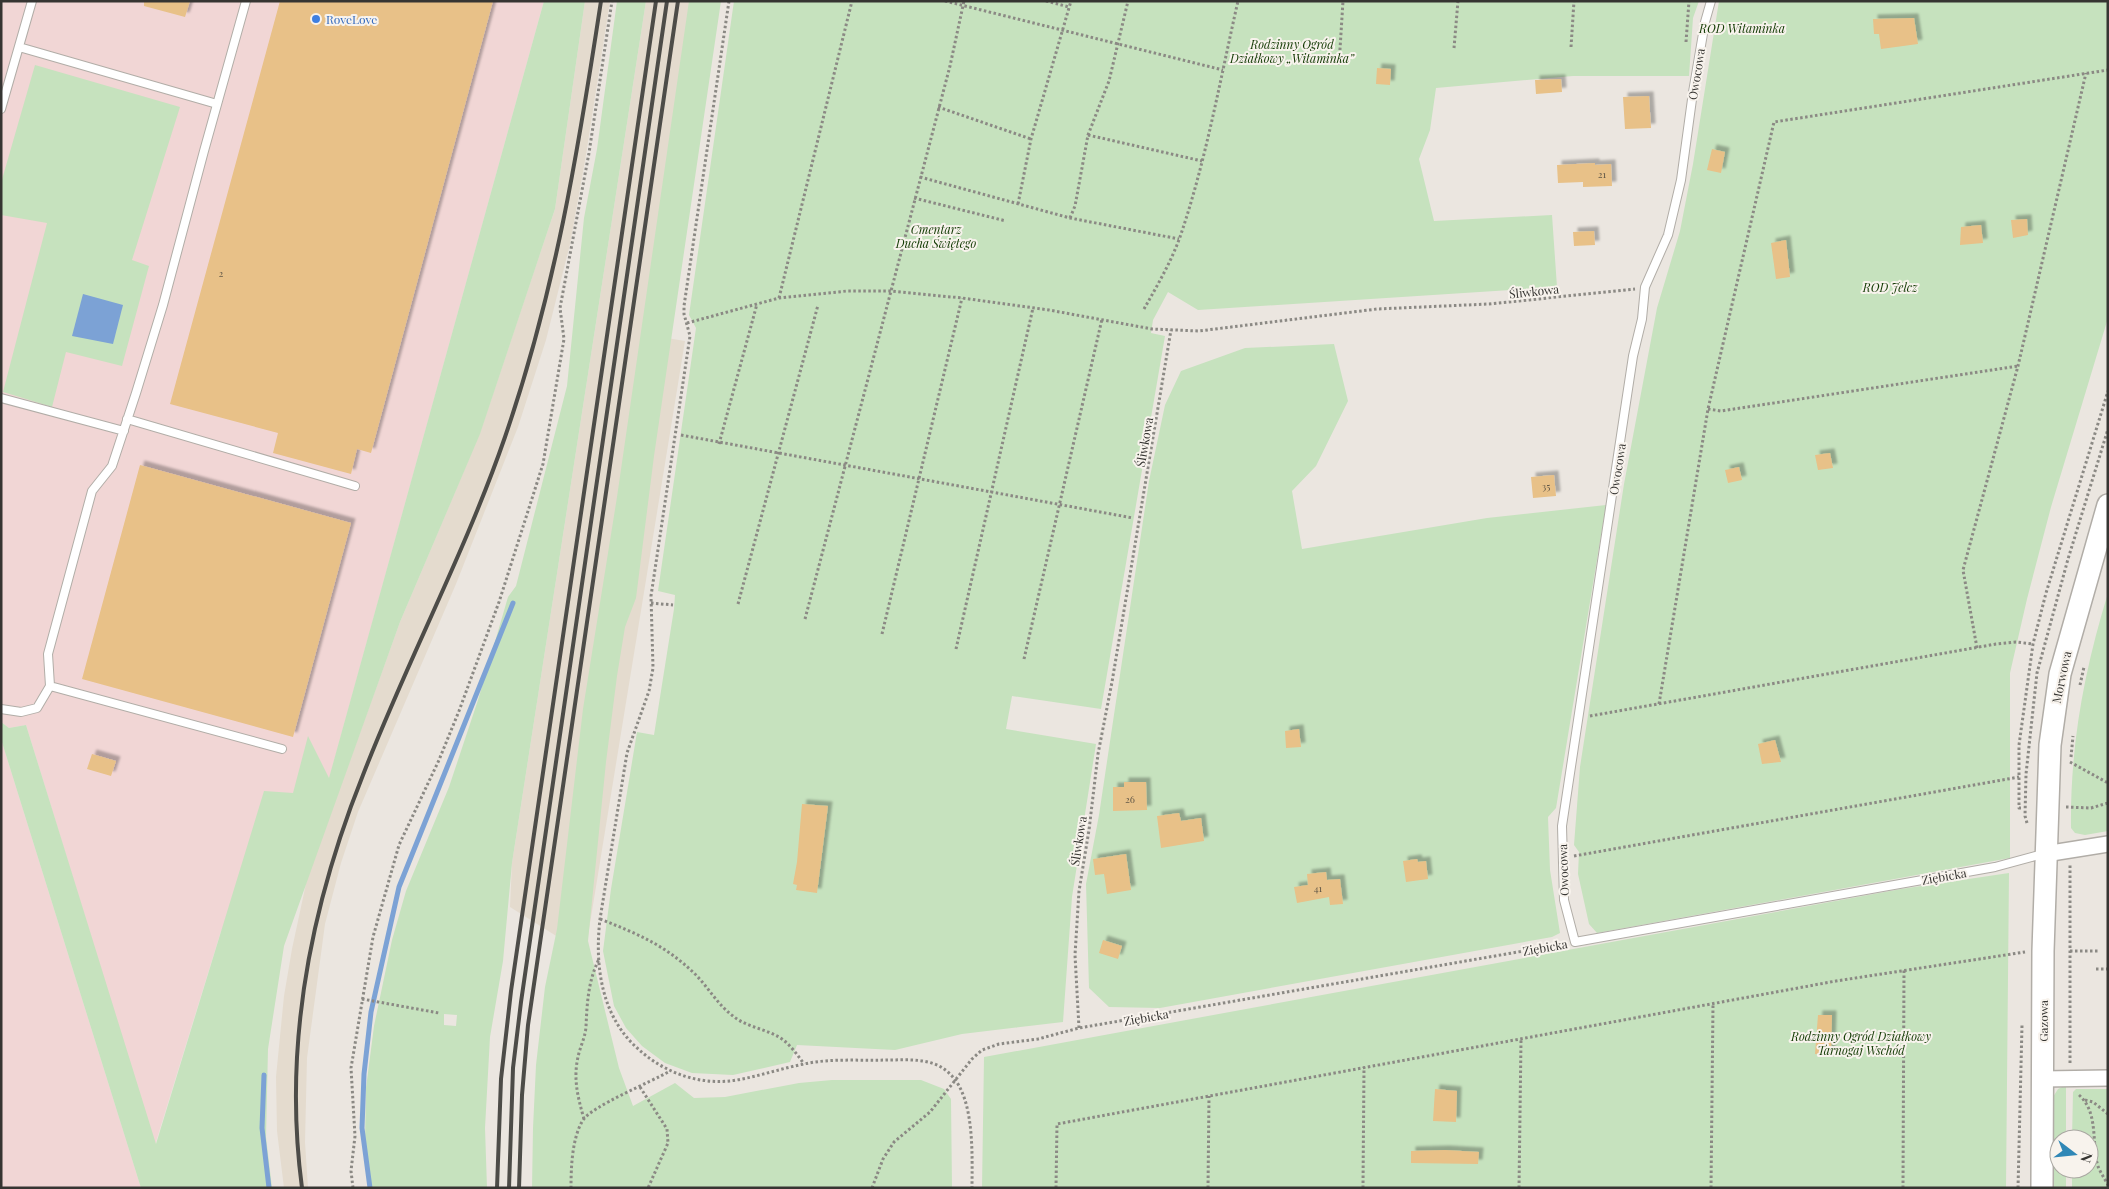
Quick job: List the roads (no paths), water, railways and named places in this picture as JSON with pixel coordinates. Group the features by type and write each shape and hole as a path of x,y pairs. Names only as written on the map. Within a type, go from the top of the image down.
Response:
{"street":[{"name":"Morwowa","path":"2045,854 2050,745 2060,674 2108,505"},
{"name":"Ziębicka","path":"2045,854 2108,844"},
{"name":"Gazowa","path":"2042,1188 2045,854"},
{"path":"2042,1079 2108,1078"}],"lane":[{"path":"1,110 32,1"},
{"path":"1,709 21,712 37,708 50,686 48,654 92,491 112,466 128,419 163,305 246,1"},
{"name":"Owocowa","path":"1575,942 1564,900 1562,826 1633,356 1642,319 1645,287 1668,235 1681,180 1693,92 1705,22 1711,1"},
{"path":"19,47 217,104"},
{"path":"1,398 124,431"},
{"path":"128,419 355,486"},
{"path":"50,686 282,749"},
{"name":"Ziębicka","path":"1575,942 1995,867 2045,854"}],"water":[{"path":"83,294 123,305 113,344 72,336"}],"waterway":[{"path":"370,1188 362,1128 364,1074 371,1012 399,887 513,603"},
{"path":"264,1075 262,1128 269,1188"}],"railway":[{"path":"302,1188 297,1135 296,1082 299,1030 306,977 316,926 329,875 363,775 398,690 472,523 505,437 523,383 538,329 563,221 574,167 601,1"},
{"path":"497,1188 501,1079 511,991 656,1"},
{"path":"509,1188 513,1068 521,1002 667,1"},
{"path":"519,1188 522,1095 528,1025 678,1"}],"place":[{"name":"RoveLove","path":"316,19"}],"park label":[{"name":"ROD Witaminka","path":"1742,28"},
{"name":"Rodzinny Ogród Działkowy „Witaminka”","path":"1292,51"},
{"name":"Cmentarz Ducha Świętego","path":"936,236"},
{"name":"ROD Jelcz","path":"1890,287"},
{"name":"Rodzinny Ogród Działkowy Tarnogaj Wschód","path":"1861,1043"}]}
